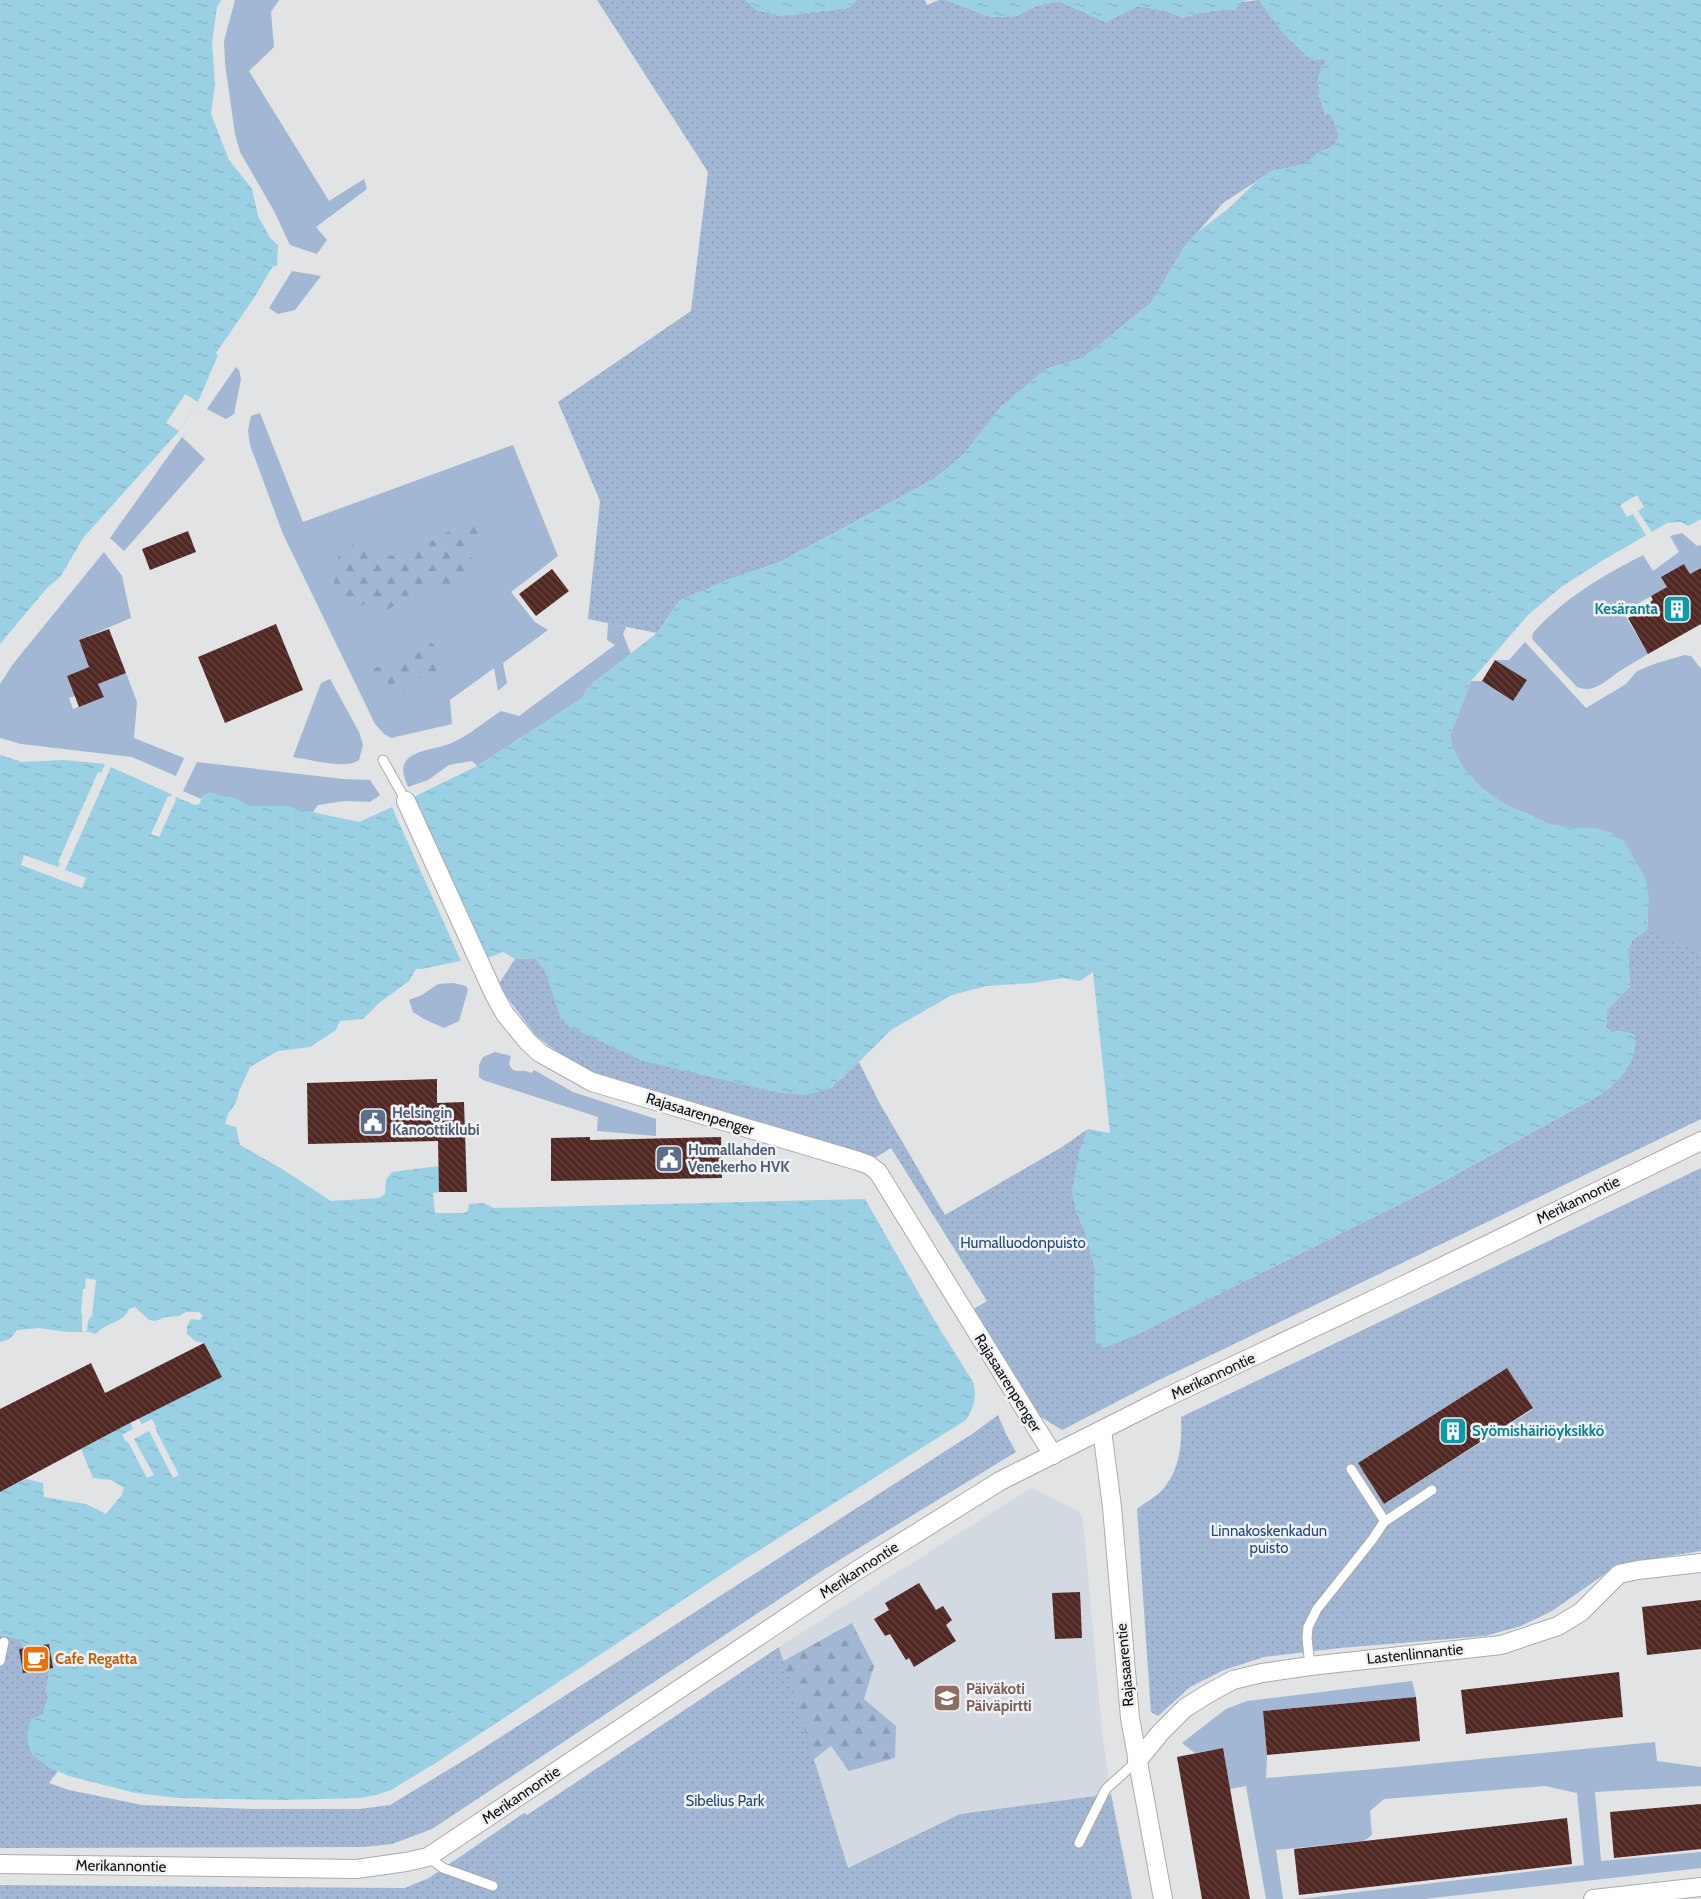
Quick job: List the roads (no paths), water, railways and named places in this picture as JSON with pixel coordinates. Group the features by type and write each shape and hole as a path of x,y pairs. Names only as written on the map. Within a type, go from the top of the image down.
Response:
{"street":[{"name":"Rajasaarenpenger","path":"406,801 486,978 505,1014 528,1042 540,1053 592,1082 858,1161 869,1165 878,1172 1053,1454"},
{"name":"Merikannontie","path":"0,1864 356,1869 428,1857 856,1571 1000,1482 1102,1430 1701,1141"},
{"name":"Rajasaarentie","path":"1102,1430 1113,1520 1130,1718 1163,1899"},
{"name":"Lastenlinnantie","path":"1137,1761 1161,1732 1185,1708 1233,1680 1262,1672 1501,1645 1558,1626 1581,1612 1619,1574 1701,1563"},
{"path":"1593,1899 1701,1888"}],"lane":[{"path":"383,760 406,801"},
{"path":"1351,1468 1384,1522"},
{"path":"1310,1666 1307,1638 1308,1627 1317,1609 1384,1522 1432,1490"},
{"path":"0,1661 4,1642"},
{"path":"1079,1842 1106,1789 1137,1761"},
{"path":"428,1857 443,1868 493,1886"}],"water":[{"path":"0,0 221,0 217,7 212,43 215,84 211,114 229,160 252,189 258,216 270,238 278,245 277,266 273,266 254,298 216,353 218,355 198,402 179,431 83,538 61,576 47,588 0,644"},
{"path":"745,0 856,0 848,8 779,16 757,10"},
{"path":"946,0 1247,0 1241,2 1235,10 1209,11 1183,18 1167,11 1138,6 1106,22 1059,1 1036,6 1016,16 991,17"},
{"path":"1259,0 1701,0 1701,519 1688,526 1681,522 1667,523 1561,587 1528,615 1471,681 1450,735 1452,747 1464,769 1480,787 1502,803 1549,824 1572,828 1596,828 1612,833 1624,841 1646,879 1649,899 1647,930 1632,941 1628,952 1630,986 1607,1010 1606,1027 1612,1032 1622,1031 1635,1034 1634,1053 1626,1070 1614,1084 1598,1096 1424,1192 1136,1335 1104,1348 1096,1344 1094,1310 1095,1269 1086,1235 1075,1207 1072,1191 1079,1153 1088,1129 1110,1133 1093,972 1080,981 1063,978 1033,983 986,986 952,995 891,1030 831,1088 806,1095 779,1093 643,1061 569,1027 561,1018 545,970 535,958 515,959 503,952 485,959 470,959 416,969 409,981 379,1003 363,1019 340,1021 336,1030 310,1047 278,1051 250,1067 239,1091 236,1103 228,1114 225,1124 236,1127 240,1145 282,1169 331,1201 379,1198 385,1194 386,1180 392,1172 439,1166 439,1192 433,1193 435,1213 464,1213 468,1211 469,1204 483,1203 494,1208 865,1199 933,1318 973,1382 975,1397 971,1411 966,1420 739,1563 434,1764 391,1790 360,1798 281,1800 178,1798 135,1793 69,1776 48,1767 33,1755 28,1746 27,1729 31,1720 43,1714 48,1697 46,1690 49,1669 53,1668 49,1644 24,1648 19,1639 0,1635 0,1492 26,1479 43,1483 44,1497 86,1504 106,1514 122,1495 124,1488 111,1480 93,1478 81,1449 130,1422 221,1377 204,1343 195,1341 187,1334 187,1326 191,1319 200,1320 203,1316 199,1312 186,1312 179,1316 166,1317 155,1321 149,1320 135,1307 129,1309 123,1317 104,1327 96,1334 39,1328 17,1330 10,1339 0,1342 0,755 22,762 63,760 105,764 195,805 199,804 207,792 234,798 248,806 284,806 359,822 477,766 581,699 590,685 657,633 679,601 730,579 780,562 934,479 963,455 1001,407 1046,369 1083,358 1151,303 1183,249 1198,232 1229,208 1257,181 1272,171 1305,164 1318,153 1336,143 1339,134 1330,113 1325,115 1322,100 1317,96 1319,91 1318,78 1326,60 1311,60 1283,33"}],"place":[{"name":"Kesäranta","path":"1677,609"},
{"name":"Helsingin Kanoottiklubi","path":"373,1122"},
{"name":"Humallahden Venekerho HVK","path":"669,1159"},
{"name":"Syömishäiriöyksikkö","path":"1453,1431"},
{"name":"Cafe Regatta","path":"36,1659"},
{"name":"Päiväkoti Päiväpirtti","path":"947,1698"}],"park label":[{"name":"Humalluodonpuisto","path":"1023,1243"},
{"name":"Linnakoskenkadun puisto","path":"1269,1540"},
{"name":"Sibelius Park","path":"725,1801"}]}
